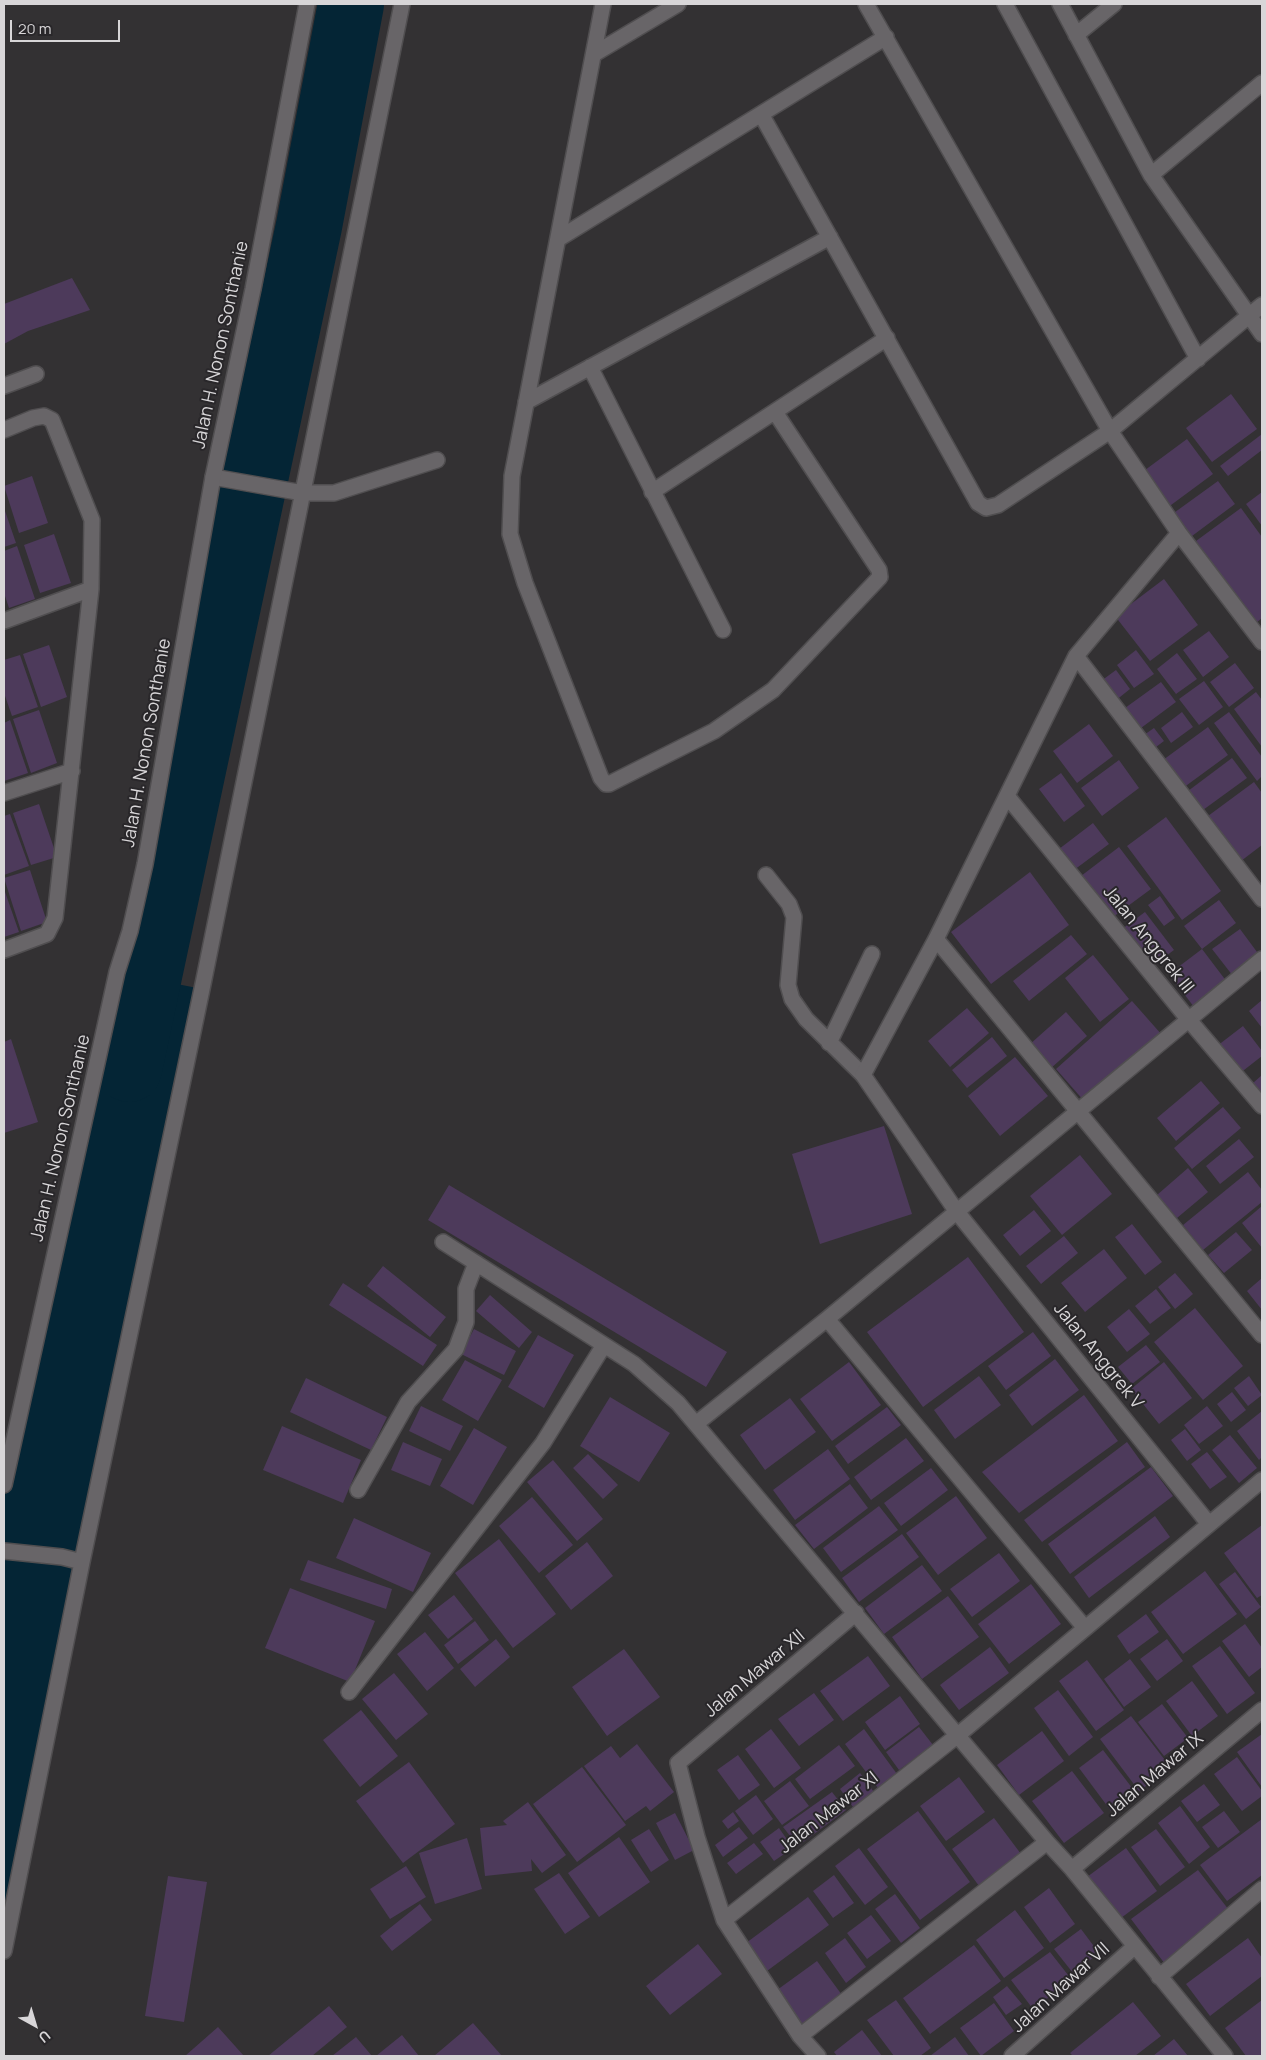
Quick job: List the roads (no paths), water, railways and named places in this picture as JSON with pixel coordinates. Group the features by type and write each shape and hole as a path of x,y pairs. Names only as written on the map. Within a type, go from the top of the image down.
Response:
{"street":[{"name":"Jalan H. Nonon Sonthanie","path":"4,1485 113,992 130,931 145,864 213,477 252,289 307,4"},
{"path":"4,1951 8,1903 82,1562 296,491 402,4"},
{"path":"603,4 512,476 510,534 525,583 604,782 609,784 714,731 772,690 880,577 879,570 775,412"},
{"path":"594,54 678,4"},
{"path":"866,4 1110,431 1179,534 1262,642"},
{"path":"1005,4 1198,359"},
{"path":"1060,4 1151,175 1262,334"},
{"path":"1076,35 1114,4"},
{"path":"558,239 886,37"},
{"path":"1151,175 1262,83"},
{"path":"761,114 978,503 986,508 998,505 1110,431 1262,306"},
{"path":"526,402 830,237"},
{"path":"652,492 887,338"},
{"path":"590,367 723,630"},
{"path":"4,386 36,374"},
{"path":"4,430 33,418 44,416 52,420 92,520 92,589 56,918 47,934 4,950"},
{"path":"213,477 296,491 334,493 437,460"},
{"path":"863,1075 936,939 1076,656 1179,534"},
{"path":"4,621 92,589"},
{"path":"1076,656 1262,899"},
{"path":"4,793 72,771"},
{"name":"Jalan Anggrek III","path":"1007,796 1189,1020 1262,1106"},
{"name":"Jalan Anggrek V","path":"766,876 789,904 794,917 788,985 792,999 806,1019 863,1075 958,1212 1209,1524"},
{"path":"936,939 1079,1110 1262,1335"},
{"path":"829,1043 872,954"},
{"path":"697,1423 827,1320 1262,959"},
{"path":"442,1242 634,1364 678,1403 697,1423 1047,1842 1072,1869 1225,2056"},
{"path":"358,1490 408,1402 456,1349 466,1322 466,1289 476,1263"},
{"path":"827,1320 1085,1628"},
{"path":"349,1692 543,1443 604,1345"},
{"name":"Jalan Mawar XI","path":"724,1920 958,1735 1262,1480"},
{"path":"5,1551 62,1557 82,1562"},
{"name":"Jalan Mawar XII","path":"724,1920 697,1837 678,1763 856,1613"},
{"name":"Jalan Mawar IX","path":"1072,1869 1262,1710"},
{"path":"800,2036 1047,1842"},
{"path":"1159,1977 1262,1890"},
{"path":"724,1920 800,2036 818,2056"},
{"name":"Jalan Mawar VII","path":"1012,2056 1134,1947"}],"water":[{"path":"117,972 202,989 4,1951 4,1485"}],"waterway":[{"path":"129,1069 309,226 351,4"}]}
